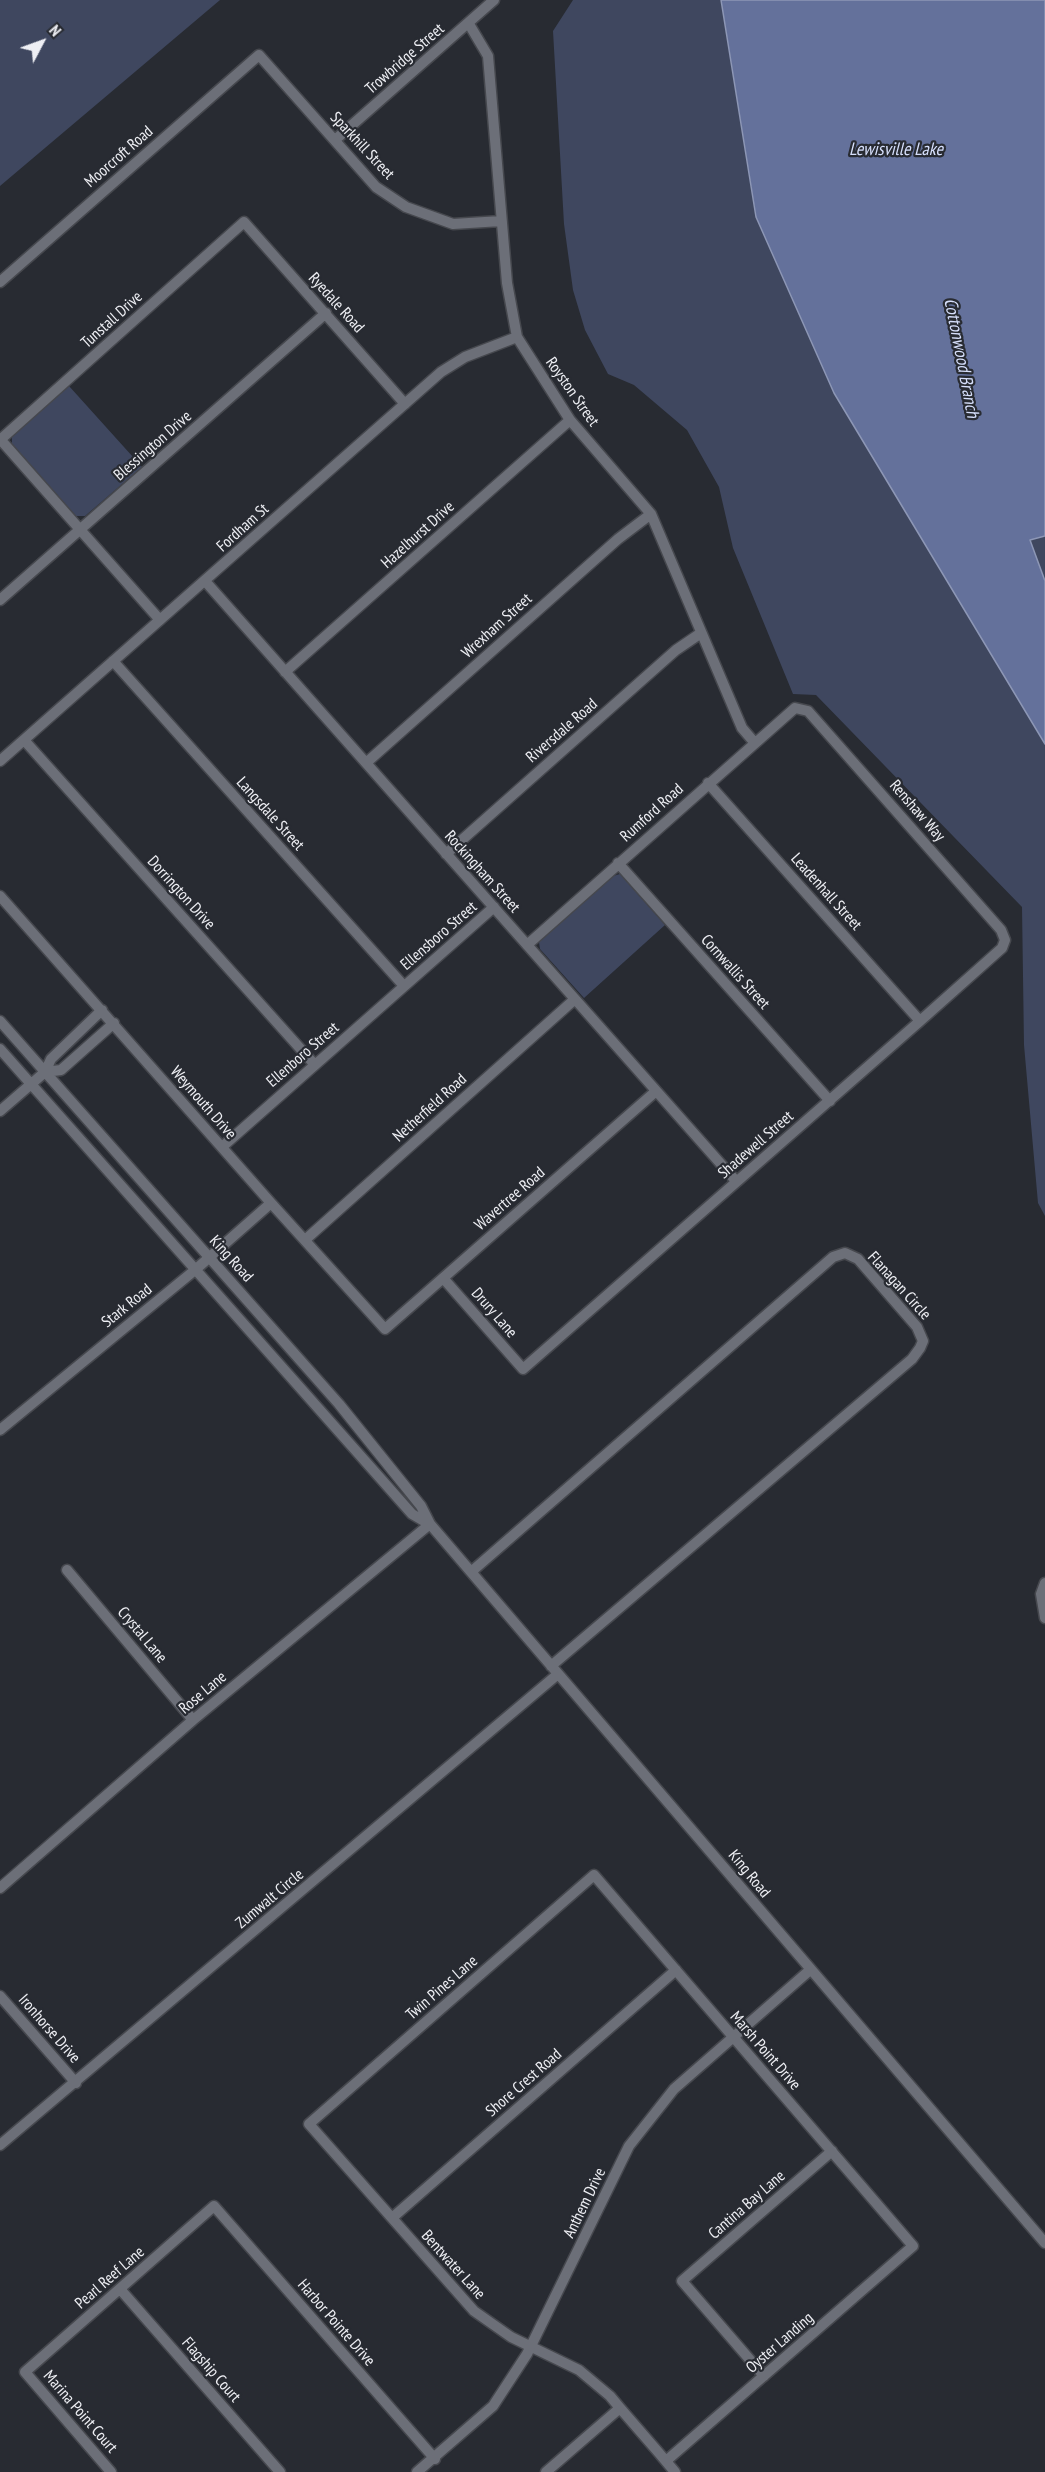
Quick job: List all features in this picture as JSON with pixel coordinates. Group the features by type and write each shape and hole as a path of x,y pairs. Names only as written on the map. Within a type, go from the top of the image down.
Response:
{"street":[{"name":"Trowbridge Street","path":"335,140 494,0"},
{"name":"Royston Street","path":"469,24 488,56 493,94 507,283 517,337 570,420 651,514 742,728 754,742"},
{"name":"Sparkhill Street","path":"259,55 376,187 406,207 453,224 501,221"},
{"name":"Moorcroft Road","path":"0,282 259,55"},
{"name":"Ryedale Road","path":"244,222 405,404"},
{"name":"Tunstall Drive","path":"0,439 244,222"},
{"name":"Blessington Drive","path":"0,600 326,313"},
{"name":"Fordham St","path":"0,760 441,372 458,362 517,337"},
{"name":"Hazelhurst Drive","path":"285,672 570,420"},
{"path":"0,439 160,621"},
{"name":"Wrexham Street","path":"366,763 618,539 651,514"},
{"name":"Rockingham Street","path":"205,581 736,1181"},
{"name":"Riversdale Road","path":"446,854 676,650 700,633"},
{"name":"Langsdale Street","path":"113,661 404,987"},
{"name":"Rumford Road","path":"526,945 788,711 795,708 800,709"},
{"name":"Renshaw Way","path":"800,709 808,711 816,720 1002,930 1005,940"},
{"name":"Dorrington Drive","path":"24,740 315,1065"},
{"name":"Leadenhall Street","path":"708,783 920,1021"},
{"name":"Cornwallis Street","path":"618,863 830,1101"},
{"name":"Weymouth Drive","path":"0,896 385,1329"},
{"name":"Ellensboro Street","path":"404,987 494,908"},
{"name":"Shadewell Street","path":"523,1369 920,1021 1002,948 1005,940"},
{"name":"Ellenboro Street","path":"222,1147 404,987"},
{"name":"Netherfield Road","path":"305,1240 575,999"},
{"path":"0,1111 32,1085 45,1072 51,1059 102,1010"},
{"name":"King Road","path":"0,1021 339,1404 422,1506 430,1524 1045,2243"},
{"path":"45,1072 61,1070 114,1023"},
{"name":"King Road","path":"0,1049 412,1514 430,1524"},
{"name":"Wavertree Road","path":"385,1329 655,1092"},
{"path":"81,1140 96,1129"},
{"name":"Stark Road","path":"0,1430 195,1270 271,1203"},
{"name":"Flanagan Circle","path":"471,1572 833,1257 845,1254 858,1259 917,1327 923,1341 912,1359 554,1670"},
{"name":"Drury Lane","path":"443,1278 523,1369"},
{"path":"275,1360 289,1347"},
{"name":"Rose Lane","path":"0,1888 194,1720 430,1524"},
{"name":"Crystal Lane","path":"67,1570 194,1720"},
{"path":"1045,1582 1041,1594 1045,1618"},
{"name":"Zumwalt Circle","path":"0,2145 76,2083 554,1670"},
{"name":"Marsh Point Drive","path":"594,1875 913,2246"},
{"name":"Twin Pines Lane","path":"309,2124 594,1875"},
{"name":"Shore Crest Road","path":"392,2218 676,1970"},
{"name":"Anthem Drive","path":"417,2472 493,2406 532,2347 629,2146 674,2089 810,1970"},
{"name":"Ironhorse Drive","path":"0,1996 76,2083"},
{"name":"Bentwater Lane","path":"309,2124 474,2312 511,2337 579,2370 620,2408 675,2472"},
{"name":"Cantina Bay Lane","path":"764,2376 682,2281 831,2151"},
{"name":"Pearl Reef Lane","path":"25,2372 214,2206"},
{"name":"Harbor Pointe Drive","path":"214,2206 435,2458"},
{"name":"Oyster Landing","path":"666,2462 913,2246"},
{"name":"Flagship Court","path":"120,2289 280,2472"},
{"name":"Marina Point Court","path":"25,2372 111,2472"},
{"path":"546,2472 620,2408"}],"shaded area":[{"path":"0,0 220,0 0,186"},
{"path":"573,0 721,0 756,217 834,393 1045,744 1045,1216 1038,1203 1024,1045 1022,907 816,695 793,694 733,548 719,487 687,430 634,385 608,374 585,330 573,290 564,224 553,31"},
{"path":"69,386 142,467 85,516 76,516 12,444 12,436"},
{"path":"1045,536 1045,581 1030,540"},
{"path":"620,874 665,925 584,998 540,949 539,942 613,876"}],"water":[{"name":"Lewisville Lake","path":"721,0 1045,0 1045,536 1030,540 1045,581 1045,744 834,393 756,217"}],"water label":[{"name":"Cottonwood Branch","path":"961,358"}]}
